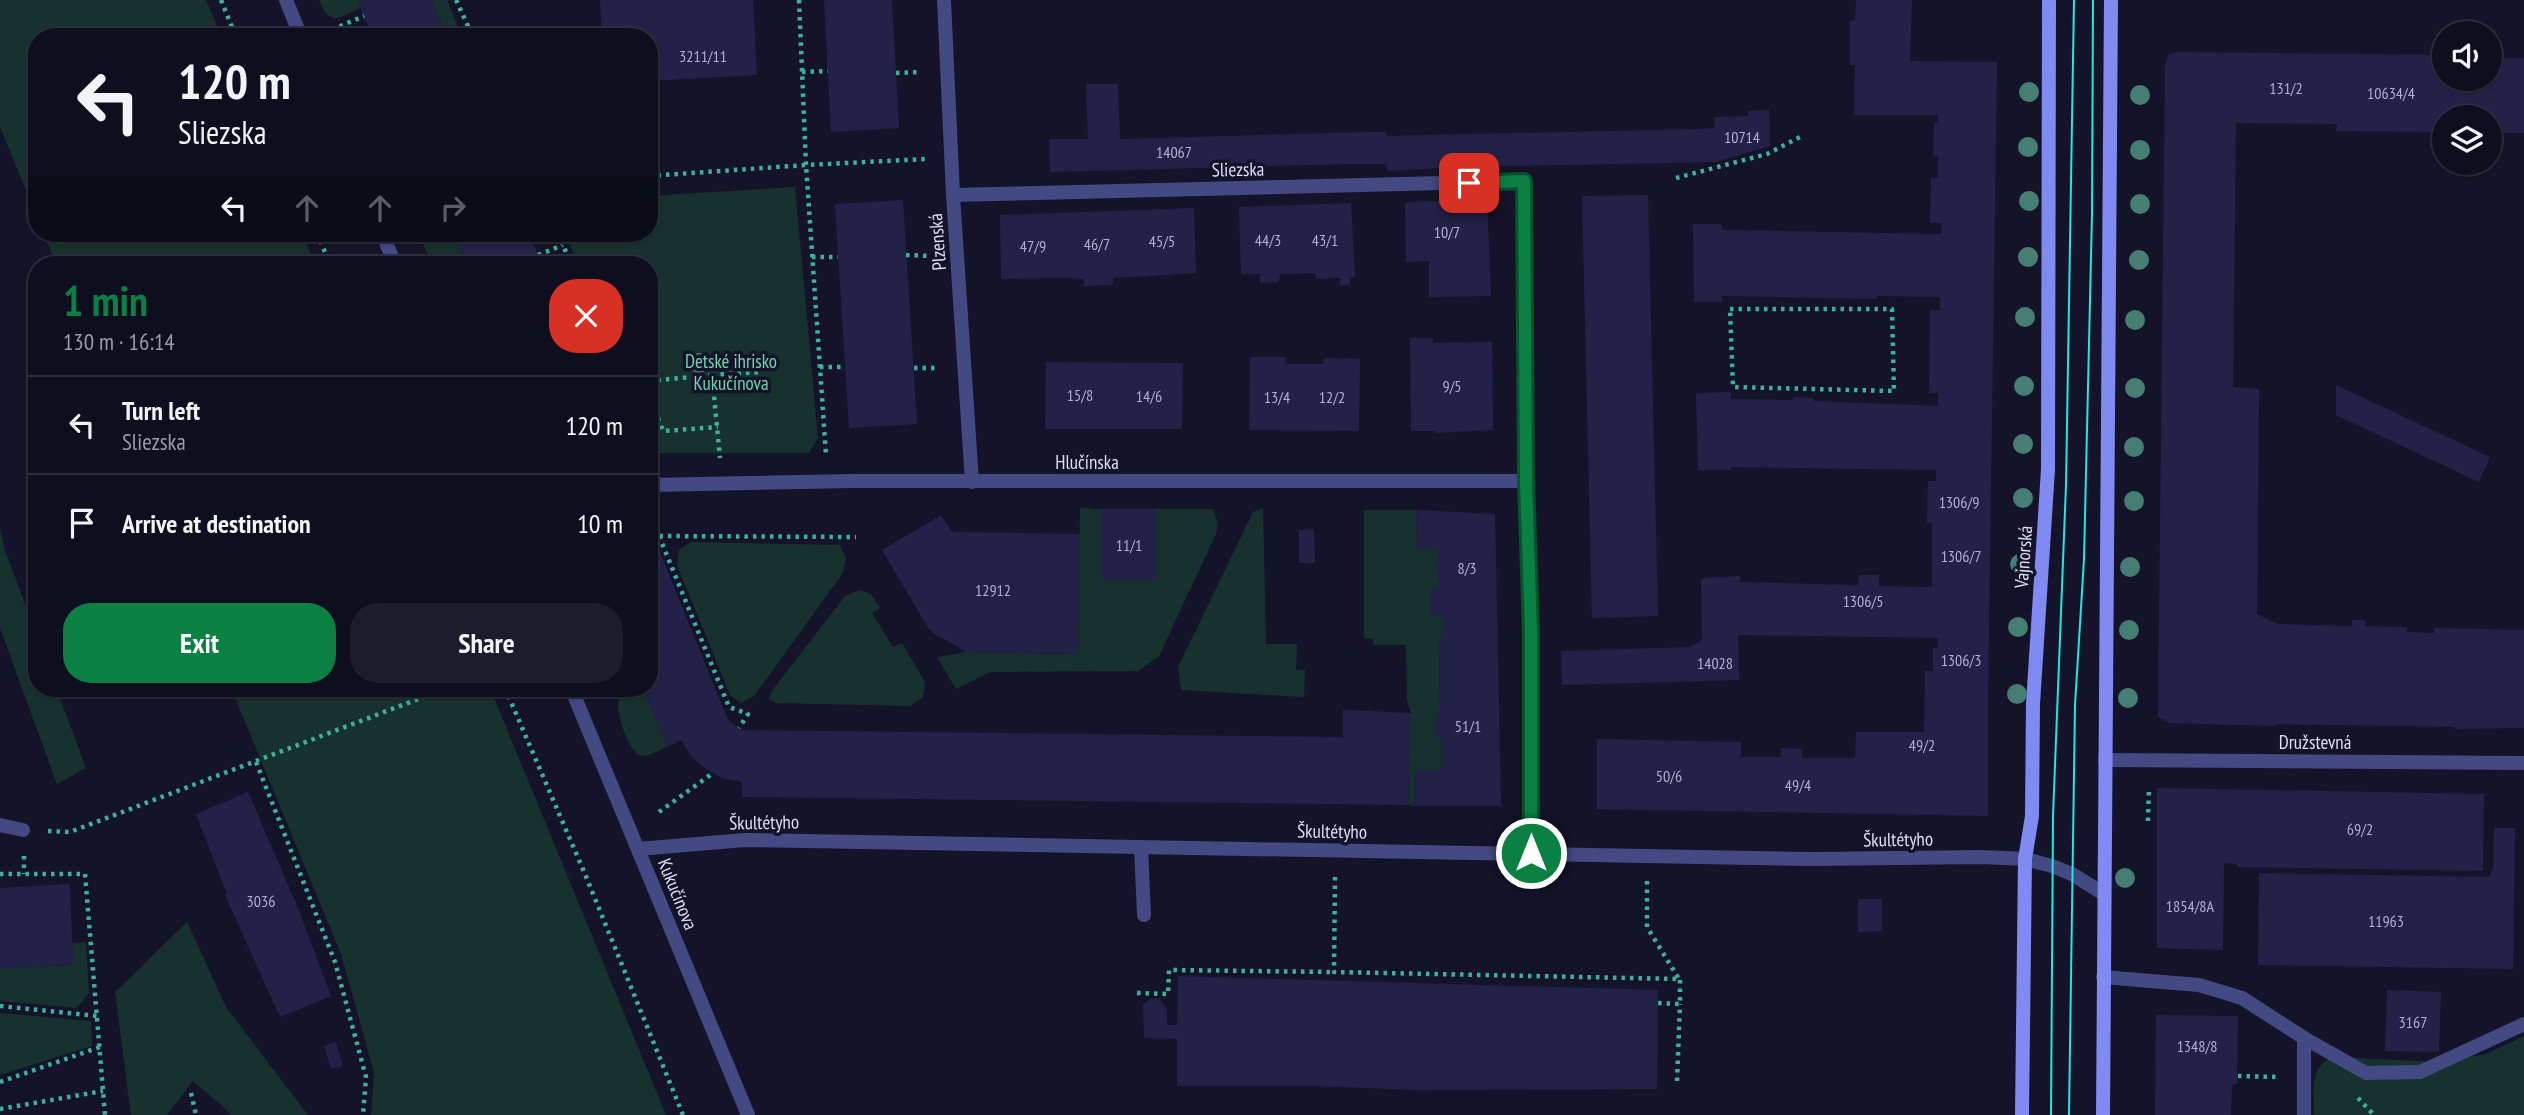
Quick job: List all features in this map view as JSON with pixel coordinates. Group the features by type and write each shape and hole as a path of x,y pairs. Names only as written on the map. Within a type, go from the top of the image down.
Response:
{"main road":[{"name":"Vajnorská","path":"2022,1115 2025,859 2032,816 2033,704 2048,469 2049,0"},
{"path":"2103,1115 2111,0"}],"street":[{"path":"286,0 297,28"},
{"name":"Plzenská","path":"944,0 953,195 972,482"},
{"name":"Sliezska","path":"953,195 1524,181 1526,481"},
{"name":"Hlučínska","path":"658,485 851,481 1526,481"},
{"path":"1526,481 1531,632 1531,853"},
{"name":"Kukučínova","path":"575,697 748,1115"},
{"name":"Družstevná","path":"2105,760 2524,763"},
{"path":"0,825 23,830"},
{"name":"Škultétyho","path":"638,849 744,840 1812,859 1980,857 2025,859 2052,866 2072,874 2104,894"},
{"path":"1141,847 1144,915"},
{"path":"2103,977 2199,985 2242,998 2365,1073 2420,1072 2524,1024"},
{"path":"2304,1038 2304,1115"}],"path":[{"path":"221,0 232,28"},
{"path":"456,0 468,28"},
{"path":"799,0 806,165 826,459"},
{"path":"335,28 364,16"},
{"path":"802,72 828,71"},
{"path":"896,73 922,72"},
{"path":"1676,178 1767,154 1800,137"},
{"path":"658,175 952,158"},
{"path":"561,242 567,256"},
{"path":"538,255 563,246"},
{"path":"906,255 931,256"},
{"path":"812,257 838,257"},
{"path":"1730,309 1892,309 1894,391 1733,387 1730,309"},
{"path":"820,367 845,367"},
{"path":"914,368 938,368"},
{"path":"658,380 762,372"},
{"path":"712,375 720,459"},
{"path":"658,418 663,431 718,427"},
{"path":"739,728 748,714 729,706 659,536 856,537"},
{"path":"23,830 70,832 424,697"},
{"path":"509,697 590,886 683,1115"},
{"path":"256,762 335,962 366,1077 363,1115"},
{"path":"659,812 713,773"},
{"path":"2148,821 2149,786"},
{"path":"1334,972 1335,870"},
{"path":"0,874 85,874 105,1115"},
{"path":"1647,874 1647,928 1680,979 1677,1081"},
{"path":"1137,993 1168,994 1169,970 1680,979"},
{"path":"1658,1003 1680,1004"},
{"path":"0,1006 97,1016"},
{"path":"0,1082 100,1047"},
{"path":"2238,1076 2304,1077"},
{"path":"0,1109 103,1091"},
{"path":"191,1093 196,1115"}],"green space":[{"path":"0,0 206,0 218,28 28,28 28,195 0,127"},
{"path":"319,0 357,0 360,8 336,18 327,14"},
{"path":"432,0 447,0 458,28 443,28"},
{"name":"Detské ihrisko Kukučínova","path":"795,187 818,438 809,453 658,453 658,256 575,256 569,242 658,242 658,195"},
{"path":"47,242 306,242 312,256 53,256"},
{"path":"422,242 458,242 464,256 428,256"},
{"path":"1080,508 1101,509 1102,580 1156,580 1156,509 1213,509 1218,523 1216,534 1159,656 1138,671 990,672 956,689 937,657 966,652 1078,654"},
{"path":"1263,508 1266,644 1297,644 1296,670 1305,670 1304,697 1181,690 1178,667 1253,512"},
{"path":"1364,510 1416,510 1417,548 1437,548 1439,588 1430,589 1430,615 1439,615 1440,619 1444,619 1445,635 1439,636 1440,713 1436,714 1436,737 1441,738 1442,770 1415,771 1414,806 1408,805 1411,713 1407,700 1406,645 1373,645 1373,639 1364,638"},
{"path":"0,529 28,612 28,697 59,697 86,768 57,784 0,628"},
{"path":"691,542 840,545 846,558 843,573 754,696 741,703 730,695 677,565 679,550"},
{"path":"860,590 871,594 880,608 872,613 893,647 902,643 925,682 923,697 910,706 776,703 769,699 771,692 845,596"},
{"path":"235,697 494,697 666,1115 371,1115 374,1072 341,954"},
{"path":"622,697 647,697 667,747 646,755 635,752 621,723 618,702"},
{"path":"187,922 226,1007 308,1115 232,1115 193,1081 167,1115 131,1115 115,992"},
{"path":"86,942 89,993 77,1008 0,1001 0,968 73,965 72,943"},
{"path":"0,1013 91,1021 92,1046 0,1075"},
{"path":"2524,1036 2524,1115 2314,1115 2316,1074 2319,1067 2332,1057 2441,1062 2486,1054"}],"building":[{"path":"357,0 432,0 443,28 368,28"},
{"path":"600,0 753,0 757,75 658,80 658,28 602,28"},
{"path":"824,0 892,0 899,128 831,132"},
{"path":"1856,0 1912,0 1910,61 1997,62 1988,816 1597,809 1597,739 1741,742 1741,757 1781,757 1781,748 1802,749 1802,758 1855,758 1856,732 1924,732 1925,671 1933,671 1933,648 1938,648 1938,638 1738,635 1739,680 1562,685 1561,651 1690,647 1702,640 1701,578 1740,576 1740,582 1858,585 1859,575 1879,575 1879,586 1932,587 1932,523 1927,523 1928,481 1936,481 1936,470 1731,467 1731,470 1698,470 1696,393 1731,392 1731,399 1793,400 1793,397 1814,398 1814,401 1938,406 1938,393 1929,393 1930,310 1940,310 1940,297 1877,296 1877,299 1722,296 1722,302 1694,302 1693,224 1721,224 1722,230 1941,234 1942,223 1930,223 1931,178 1938,178 1938,156 1933,157 1934,123 1938,123 1938,115 1854,115 1855,65 1850,65 1850,21 1855,20"},
{"path":"2169,54 2432,55 2432,91 2502,91 2502,58 2524,58 2524,133 2502,133 2502,105 2432,105 2432,132 2336,131 2337,124 2236,123 2233,387 2259,389 2257,614 2277,624 2352,626 2352,620 2365,620 2365,626 2407,627 2407,632 2434,633 2434,628 2524,630 2524,728 2170,723 2158,717 2165,65"},
{"path":"1086,84 1118,84 1120,139 1367,132 1386,132 1386,136 1696,129 1714,128 1715,117 1748,116 1748,111 1769,110 1770,146 1716,162 1387,171 1386,164 1349,164 1050,172 1049,139 1088,139"},
{"path":"1648,195 1658,616 1592,618 1582,196"},
{"path":"1487,199 1491,296 1429,297 1429,261 1406,262 1405,202"},
{"path":"903,200 917,424 849,428 835,204"},
{"path":"1351,203 1355,278 1350,277 1350,285 1340,286 1340,278 1316,279 1315,273 1280,274 1279,282 1260,283 1260,274 1241,274 1239,207"},
{"path":"1194,208 1196,273 1113,278 1113,285 1084,286 1084,279 1001,279 1000,215"},
{"path":"458,242 533,242 539,256 464,256"},
{"path":"1410,338 1433,338 1433,343 1492,342 1493,430 1435,433 1411,431"},
{"path":"1250,357 1285,357 1286,364 1323,364 1324,358 1360,359 1359,431 1249,430"},
{"path":"1046,362 1183,363 1182,429 1045,429"},
{"path":"2336,385 2490,457 2479,482 2336,415"},
{"path":"1101,509 1156,509 1156,580 1101,580"},
{"path":"1416,510 1495,514 1501,806 1414,806 1415,770 1442,770 1441,738 1436,738 1436,714 1440,713 1439,636 1445,635 1444,619 1440,619 1439,615 1430,615 1430,588 1439,588 1437,548 1417,549"},
{"path":"941,515 952,532 1080,534 1078,654 966,652 930,631 882,550"},
{"path":"1314,529 1315,563 1299,563 1299,530"},
{"path":"658,547 728,720 741,730 1343,737 1343,710 1411,713 1408,805 742,797 742,782 722,778 703,767 691,756 681,740 667,747 647,697 658,697"},
{"path":"2157,788 2484,794 2483,871 2237,867 2237,864 2224,863 2223,950 2157,948"},
{"path":"248,792 298,908 331,996 280,1017 225,895 227,894 196,814"},
{"path":"2494,828 2515,828 2513,969 2258,965 2259,873 2490,877 2493,871"},
{"path":"70,884 73,965 0,968 0,888"},
{"path":"1858,899 1882,899 1882,931 1858,932"},
{"path":"1178,976 1658,990 1657,1089 1417,1090 1311,1086 1177,1086 1177,1039 1144,1038 1143,1004 1151,998 1160,999 1167,1009 1167,1025 1177,1025"},
{"path":"2387,990 2441,992 2439,1052 2385,1051"},
{"path":"2156,1015 2238,1016 2237,1084 2232,1085 2231,1115 2155,1115"},
{"path":"336,1042 343,1066 331,1069 324,1046"}],"tram line":[{"path":"2051,1115 2053,816 2066,485 2074,0"},
{"path":"2069,1115 2075,705 2084,559 2092,214 2093,0"}],"route":[{"path":"1469,183 1524,181 1526,481 1531,632 1531,853"}]}
